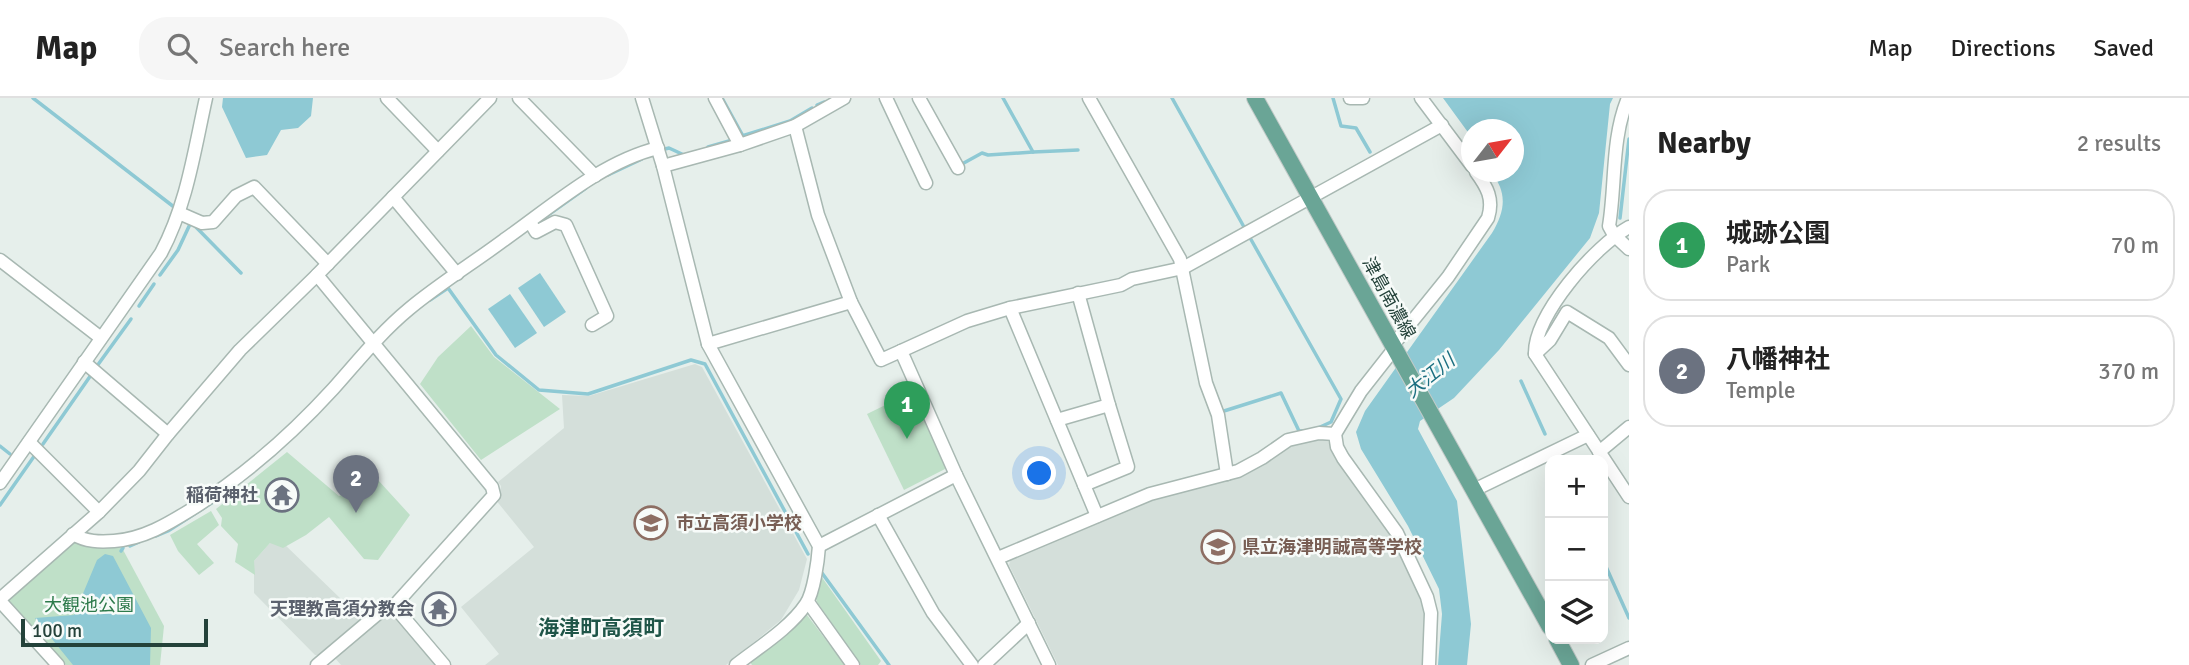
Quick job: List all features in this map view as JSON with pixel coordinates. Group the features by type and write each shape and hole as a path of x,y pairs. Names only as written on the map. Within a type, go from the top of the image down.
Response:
{"main road":[{"name":"津島南濃線","path":"1255,98 1545,619"},
{"path":"1559,644 1571,665"}],"street":[{"path":"0,483 161,253 179,213 206,98"},
{"path":"387,98 438,151"},
{"path":"58,665 0,600 99,512 139,471 240,349 328,264 490,98"},
{"path":"519,98 595,176"},
{"path":"642,98 663,166 708,344 819,546 808,602 790,622 736,665"},
{"path":"715,98 740,145"},
{"path":"663,166 740,145 795,126 829,102 845,98"},
{"path":"886,98 926,183"},
{"path":"919,98 958,168"},
{"path":"1089,98 1183,268 1206,383 1217,415 1227,474"},
{"path":"1350,98 1363,98"},
{"path":"1421,98 1461,151"},
{"path":"1628,98 1621,113 1616,146 1609,226 1614,235 1629,249"},
{"path":"795,126 818,215 851,302 881,360 967,321 1010,308 1121,285 1132,279 1183,268 1442,125"},
{"path":"73,534 81,539 101,541 138,537 170,523 220,492 267,454 331,391 373,342 411,307 595,176 641,152 658,148"},
{"path":"1429,665 1431,613 1427,597 1396,533 1343,458 1337,447 1335,434 1361,391 1448,277 1488,218 1490,197 1482,182"},
{"path":"179,213 202,223 213,222 236,196 254,187 328,264"},
{"path":"393,197 457,274"},
{"path":"530,222 536,232 555,222 566,225 607,316 592,324"},
{"path":"1629,227 1614,235 1598,250 1556,299 1535,341 1535,354 1629,497"},
{"path":"0,260 101,338"},
{"path":"317,275 492,487 494,495 394,606 381,611 317,665"},
{"path":"1078,293 1128,467 1084,485"},
{"path":"708,344 851,302"},
{"path":"1010,308 1097,516"},
{"path":"1535,354 1550,340 1567,312 1609,338 1629,365"},
{"path":"901,351 956,475 1049,665"},
{"path":"84,362 168,434"},
{"path":"1057,420 1109,405"},
{"path":"1599,452 1629,428"},
{"path":"998,558 1150,494 1227,474 1262,458 1288,440 1319,433 1335,434"},
{"path":"1474,490 1588,435"},
{"path":"29,442 99,512"},
{"path":"819,546 956,475"},
{"path":"878,515 933,612 972,665"},
{"path":"808,602 853,665"},
{"path":"394,606 444,665"},
{"path":"984,665 1029,623"},
{"path":"1592,665 1629,648"}],"shaded area":[{"name":"市立高須小学校","path":"695,364 702,367 807,559 799,590 781,620 726,665 485,665 499,654 461,607 534,547 495,499 500,492 501,486 498,482 564,428 562,395 589,396"},
{"name":"県立海津明誠高等学校","path":"1320,436 1327,440 1392,535 1411,573 1426,612 1424,665 1058,665 1009,565 1011,558 1151,498 1239,475 1287,443"},
{"path":"270,543 283,543 370,627 390,612 438,665 341,665 335,658 315,655 254,593 254,561"}],"green space":[{"path":"471,326 494,357 560,409 481,460 420,384 438,357"},
{"path":"912,392 946,465 945,469 904,490 867,414"},
{"path":"287,452 339,496 378,480 410,515 378,560 364,559 329,517 283,548 270,543 254,561 255,575 235,562 238,544 221,526 222,518 216,509"},
{"path":"211,511 219,525 197,544 214,563 199,575 178,551 170,535"},
{"name":"大観池公園","path":"72,542 121,546 164,626 160,665 66,665 7,598"},
{"path":"821,576 881,661 878,665 861,665 817,602 815,594"},
{"path":"807,615 845,665 752,665 750,662"}],"water":[{"path":"223,98 313,98 311,116 298,128 281,130 267,155 246,158 222,107"},
{"name":"大江川","path":"1443,98 1613,98 1610,104 1599,213 1590,238 1499,350 1454,398 1420,421 1418,429 1457,501 1471,624 1467,665 1438,665 1442,614 1439,589 1408,526 1361,449 1356,432 1365,411 1492,233 1503,202 1497,182 1524,182 1524,119 1461,119 1461,123"},
{"path":"540,273 566,312 544,327 518,288"},
{"path":"510,294 537,333 515,348 488,309"},
{"path":"105,554 113,556 151,628 150,665 73,665 35,618 74,615 97,560"}],"waterway":[{"path":"33,98 174,207"},
{"path":"722,98 743,136"},
{"path":"1003,98 1033,152 1078,150"},
{"path":"1172,98 1244,227"},
{"path":"1333,98 1341,126 1356,128 1370,152"},
{"path":"817,105 824,102"},
{"path":"742,136 790,121 812,108"},
{"path":"1620,218 1629,139"},
{"path":"708,147 729,141"},
{"path":"665,149 669,148 684,155"},
{"path":"962,164 982,153 988,155 1033,152"},
{"path":"608,175 642,159"},
{"path":"541,220 586,188"},
{"path":"160,275 178,250 191,222 241,273"},
{"path":"1249,236 1341,399 1331,422 1318,428"},
{"path":"139,306 154,284"},
{"path":"430,300 448,288 496,355 539,390 588,394 691,360 705,364 808,554"},
{"path":"97,366 131,319"},
{"path":"43,444 91,375"},
{"path":"1521,381 1545,434"},
{"path":"1224,411 1281,393 1299,431 1303,431"},
{"path":"0,446 10,454"},
{"path":"0,505 35,455"},
{"path":"156,536 224,495"},
{"path":"130,546 139,542"},
{"path":"1608,571 1629,618"},
{"path":"822,573 889,665"}],"place":[{"name":"城跡公園","path":"907,439"},
{"name":"稲荷神社","path":"282,495"},
{"name":"八幡神社","path":"356,513"},
{"name":"市立高須小学校","path":"651,523"},
{"name":"県立海津明誠高等学校","path":"1218,547"},
{"name":"天理教高須分教会","path":"439,609"}],"district":[{"name":"海津町高須町","path":"601,628"}]}
